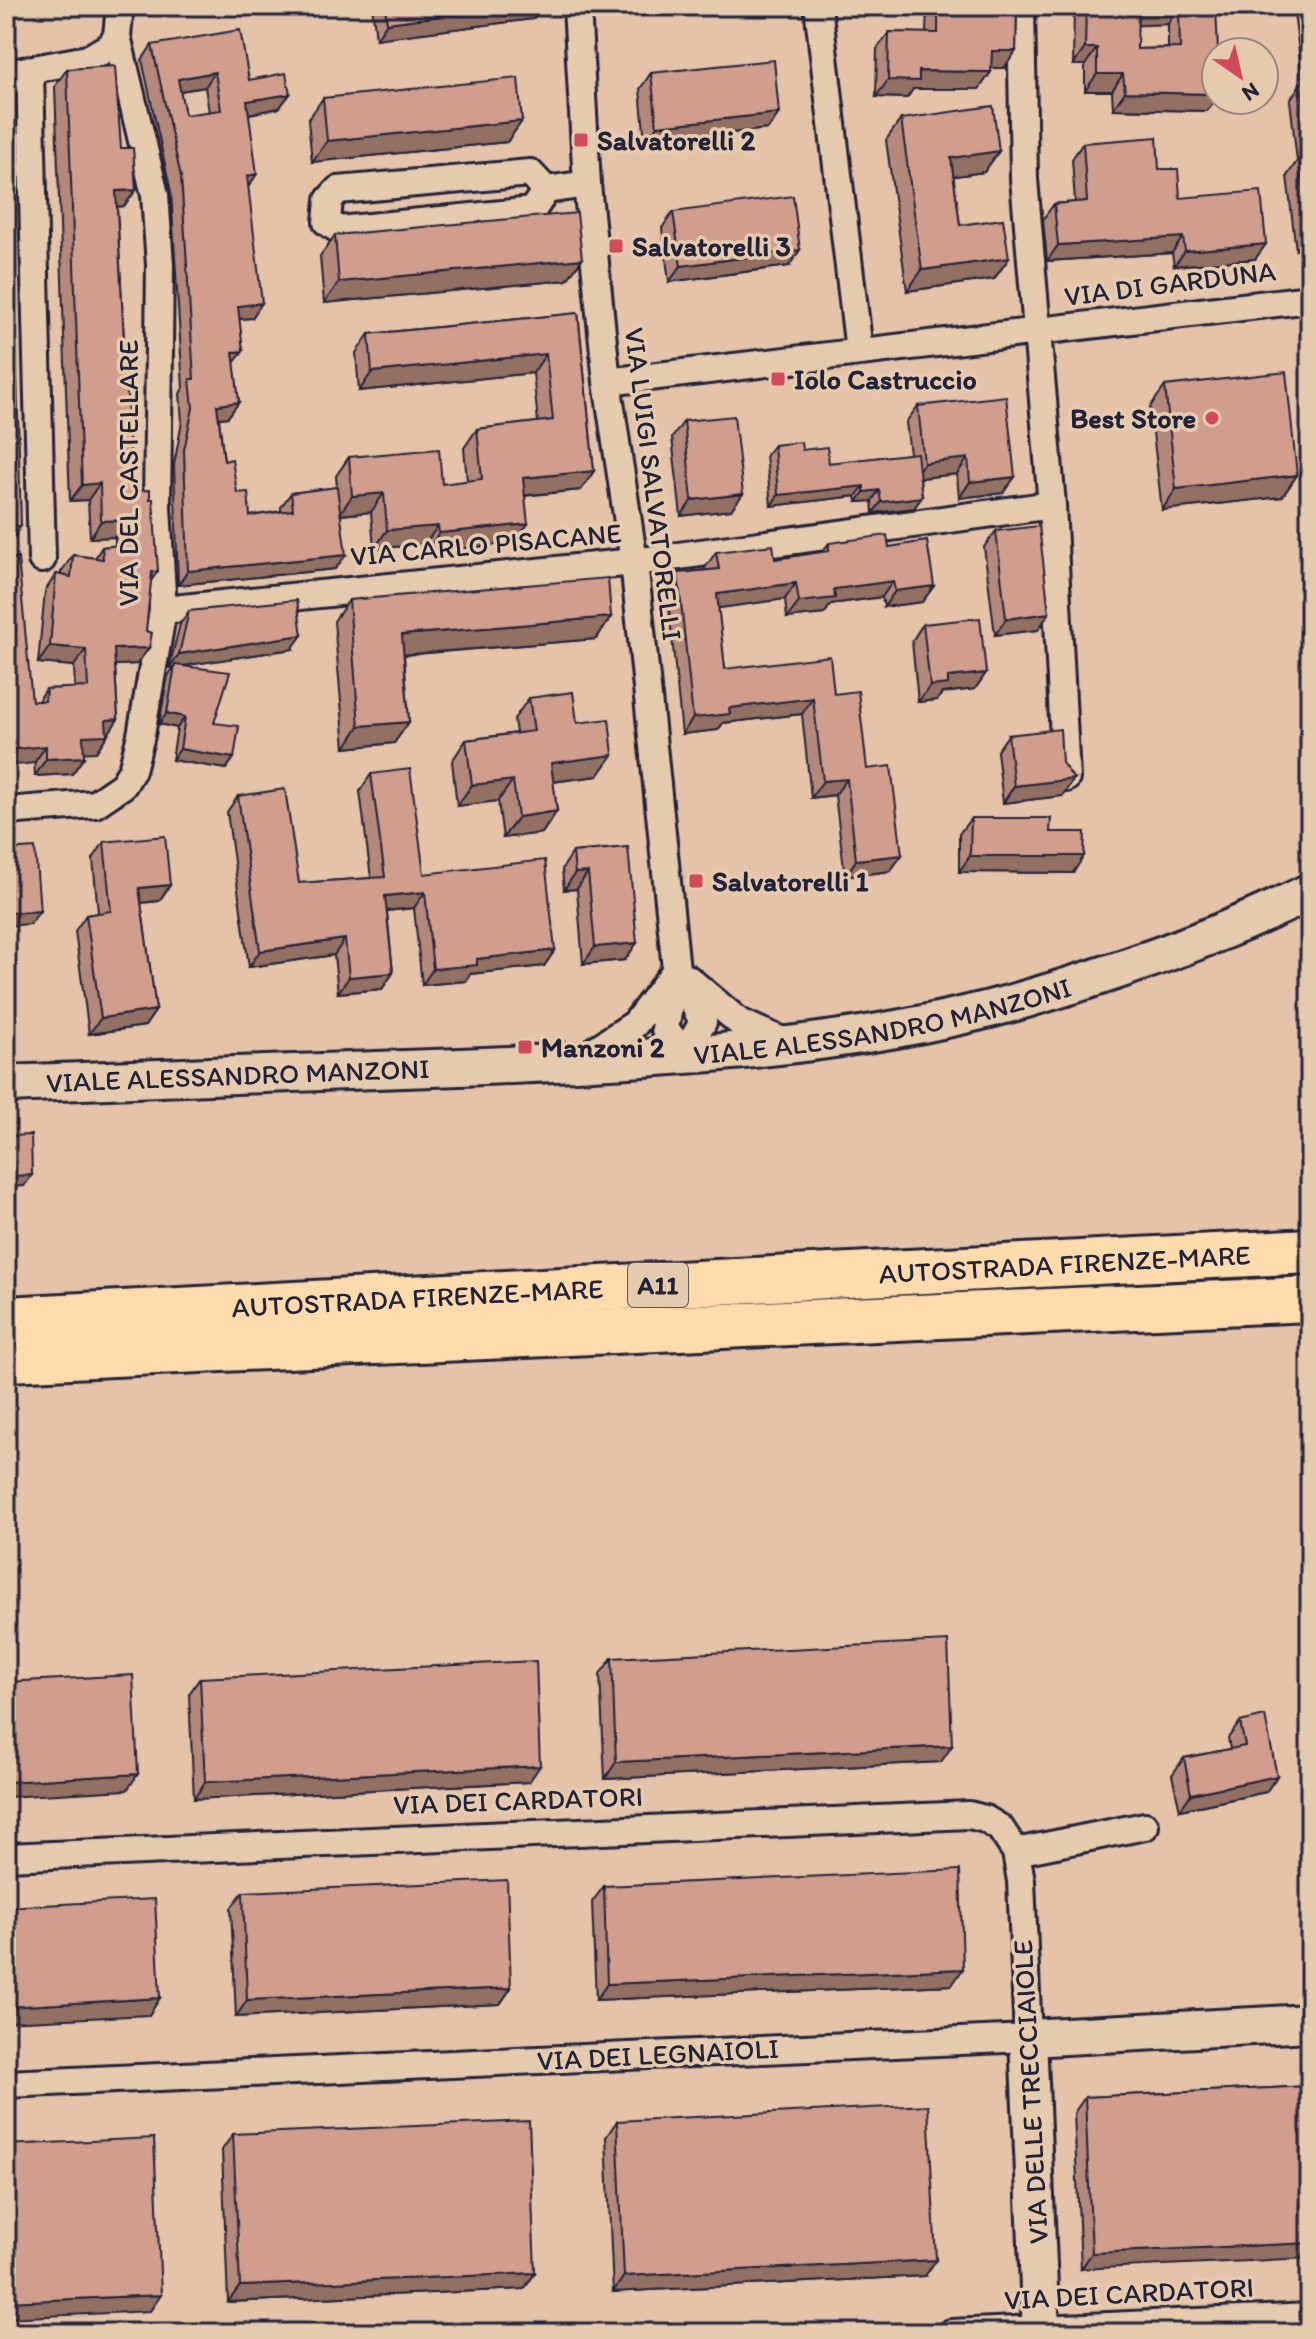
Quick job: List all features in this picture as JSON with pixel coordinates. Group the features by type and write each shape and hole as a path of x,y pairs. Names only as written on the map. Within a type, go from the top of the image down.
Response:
{"highway":[{"name":"AUTOSTRADA FIRENZE-MARE","path":"6,1319 1310,1251"},
{"name":"AUTOSTRADA FIRENZE-MARE","path":"6,1359 1310,1299"}],"street":[{"name":"VIA DEL CASTELLARE","path":"6,811 95,804 123,785 132,770 141,735 163,610 157,507 160,265 156,209 117,36 120,6"},
{"name":"VIA LUIGI SALVATORELLI","path":"577,6 587,184 607,382 634,562 676,969 665,1029 685,1053"},
{"path":"818,6 859,351"},
{"path":"1021,6 1024,179 1052,505 1066,778"},
{"path":"42,559 18,73 88,59 110,46 117,36"},
{"path":"546,190 530,173 338,190 329,200 327,222 339,230 532,211 546,190 587,184"},
{"path":"439,180 440,220"},
{"name":"VIA DI GARDUNA","path":"607,382 1310,299"},
{"name":"VIA CARLO PISACANE","path":"163,610 634,562 1052,505"},
{"name":"VIALE ALESSANDRO MANZONI","path":"6,1084 577,1062 787,1043 898,1027 1014,1002 1161,955 1310,892"},
{"path":"577,1062 635,1024 676,969 739,1022 787,1043"},
{"name":"VIA DEI CARDATORI","path":"6,1857 969,1815 985,1819 1000,1828 1016,1852"},
{"path":"1016,1852 1145,1826"},
{"name":"VIA DELLE TRECCIAIOLE","path":"1016,1852 1021,1881 1041,2331"},
{"name":"VIA DEI LEGNAIOLI","path":"6,2084 1310,2023"},
{"name":"VIA DEI CARDATORI","path":"951,2333 1310,2317"}],"building":[{"path":"385,6 518,6 387,23"},
{"path":"938,6 1017,6 1016,51 992,51 991,72 919,71 919,81 888,80 889,32 938,33"},
{"path":"1086,6 1216,6 1217,36 1200,36 1200,94 1125,92 1123,74 1097,74 1097,48 1085,48","holes":["1179,7 1180,48 1137,49 1138,9"]},
{"path":"240,30 249,80 286,73 290,94 247,101 257,174 247,176 262,303 238,306 243,351 233,352 239,402 217,405 224,461 232,459 237,493 248,492 250,516 293,510 291,493 337,487 346,555 188,571 184,450 193,408 190,379 194,379 186,249 181,177 152,45","holes":["215,72 221,110 185,115 178,79"]},
{"path":"774,60 779,113 657,126 651,73"},
{"path":"115,66 121,148 133,148 136,190 116,191 132,491 150,490 150,499 153,499 158,571 152,572 146,631 152,633 149,648 114,649 118,719 106,720 107,735 83,736 84,757 46,759 46,746 6,750 6,559 18,558 32,701 45,701 46,689 88,687 86,649 50,646 56,574 71,577 73,555 103,559 102,547 128,544 126,520 101,521 100,483 82,485 67,69"},
{"path":"518,78 522,121 327,141 323,98"},
{"path":"1310,82 1310,154 1301,83"},
{"path":"993,106 999,151 951,158 960,225 1003,219 1009,258 922,270 901,119"},
{"path":"1157,137 1159,169 1178,169 1180,198 1261,191 1266,244 1185,251 1183,237 1058,245 1054,204 1087,201 1083,143"},
{"path":"1310,157 1310,233 1308,233 1299,159"},
{"path":"6,191 9,231 13,230 21,526 6,526"},
{"path":"793,196 800,250 681,266 673,212"},
{"path":"577,213 582,259 339,282 335,235"},
{"path":"578,313 594,471 523,478 528,524 439,533 438,526 387,530 384,493 352,496 349,457 439,449 442,484 482,479 477,429 553,420 546,354 372,372 369,334"},
{"path":"1286,372 1297,475 1176,489 1165,386"},
{"path":"1006,396 1015,477 970,482 968,458 924,463 918,406"},
{"path":"734,416 743,494 692,500 684,421"},
{"path":"801,442 802,450 827,447 829,463 917,453 922,497 881,502 879,490 864,492 864,486 778,495 774,445"},
{"path":"1039,526 1049,613 1006,619 996,531"},
{"path":"887,535 889,547 927,541 934,586 895,591 893,581 834,589 835,598 799,602 796,583 717,594 725,669 830,656 834,694 858,691 867,769 891,766 902,855 856,860 847,779 823,781 813,698 729,708 730,714 693,718 678,573 719,569 716,552 773,545 775,559 829,551 829,543"},
{"path":"608,578 611,617 402,635 409,722 359,726 349,600"},
{"path":"297,600 302,635 179,654 189,611"},
{"path":"980,618 986,673 948,677 948,684 930,686 923,624"},
{"path":"175,665 230,672 214,723 239,726 234,758 180,749 185,717 167,713"},
{"path":"573,692 577,723 609,719 613,755 551,763 557,811 518,817 513,780 472,785 466,740 534,731 529,698"},
{"path":"1060,729 1062,763 1074,779 1014,786 1008,735"},
{"path":"410,769 424,874 545,860 555,950 477,959 477,965 433,969 425,892 385,896 393,973 349,977 345,939 260,951 238,796 285,789 299,883 385,877 371,774"},
{"path":"971,818 1051,818 1050,832 1085,832 1084,856 970,856"},
{"path":"165,836 170,885 139,888 156,1010 101,1018 86,915 111,911 104,842"},
{"path":"628,847 637,943 595,947 588,872 575,873 573,852"},
{"path":"35,848 40,911 6,913 6,850"},
{"path":"31,1135 32,1175 14,1176 13,1161 6,1161 6,1136"},
{"path":"948,1641 952,1746 616,1762 612,1658"},
{"path":"536,1661 540,1766 205,1782 200,1678"},
{"path":"133,1675 138,1774 6,1782 6,1682"},
{"path":"1265,1716 1277,1776 1191,1794 1184,1758 1245,1746 1240,1722"},
{"path":"960,1870 963,1969 607,1984 604,1886"},
{"path":"507,1880 511,1988 247,2000 243,1892"},
{"path":"155,1899 160,1998 6,2007 6,1907"},
{"path":"1310,2086 1310,2243 1092,2253 1085,2097"},
{"path":"928,2105 936,2260 624,2276 617,2121"},
{"path":"529,2121 535,2273 240,2286 233,2134"},
{"path":"154,2138 161,2295 6,2302 6,2145"}],"place":[{"name":"Salvatorelli 2","path":"581,140"},
{"name":"Salvatorelli 3","path":"616,246"},
{"name":"Iolo Castruccio","path":"778,379"},
{"name":"Best Store","path":"1212,418"},
{"name":"Salvatorelli 1","path":"696,881"},
{"name":"Manzoni 2","path":"525,1047"}]}
